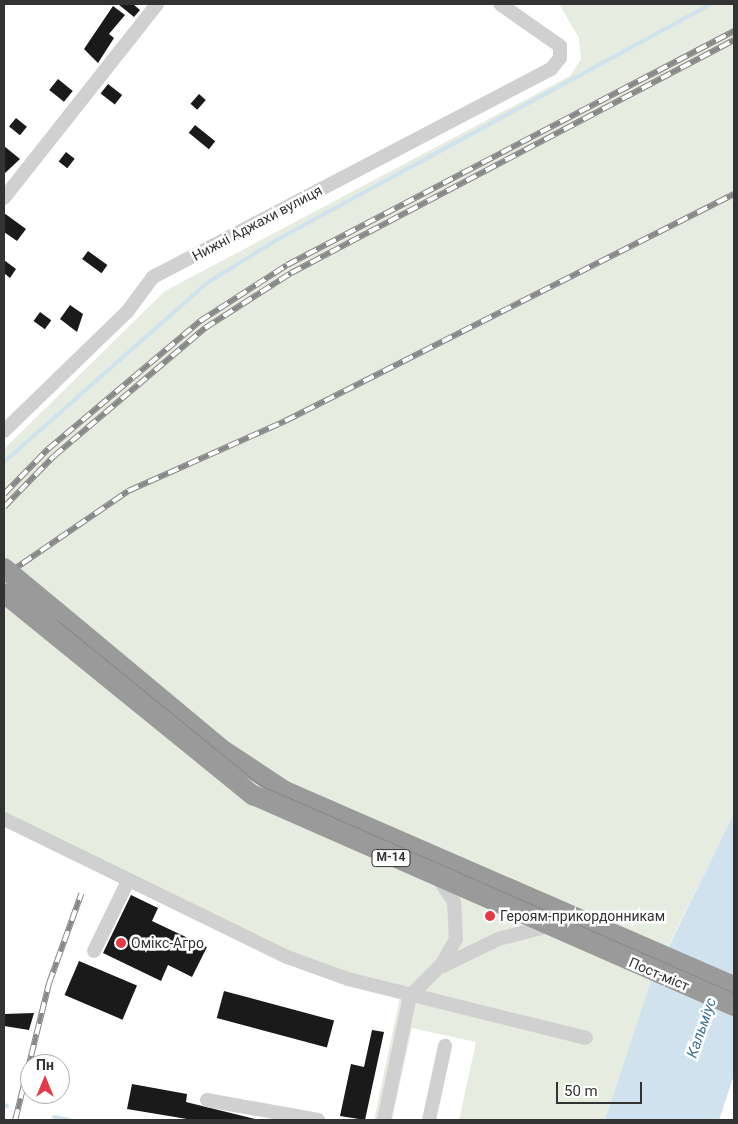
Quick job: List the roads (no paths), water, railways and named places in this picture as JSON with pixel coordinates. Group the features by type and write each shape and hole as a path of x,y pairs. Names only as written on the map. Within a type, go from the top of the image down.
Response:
{"highway":[{"name":"М-14","path":"4,568 49,618 276,808 549,926 588,932"},
{"name":"М-14","path":"4,593 49,618"},
{"name":"М-14","path":"212,753 307,801 588,932"},
{"name":"Пост-міст","path":"588,932 734,986"},
{"name":"Пост-міст","path":"588,932 734,1006"}],"street":[{"path":"4,198 157,4"},
{"name":"Нижні Аджахи вулиця","path":"4,431 126,312 153,277 551,69 560,58 560,46 506,5"},
{"path":"4,819 287,957 410,996 586,1038"},
{"path":"384,1120 410,996 436,970 452,948 458,921 454,902 439,879"},
{"path":"94,951 128,881"},
{"path":"436,970 482,945 549,926"},
{"path":"430,1120 445,1046"},
{"path":"207,1100 318,1120"}],"water":[{"name":"Кальміус","path":"734,813 734,1075 719,1120 605,1120 649,987"}],"waterway":[{"path":"4,462 207,283 280,238 711,4"},
{"path":"54,1117 70,1120"}],"tram line":[{"path":"4,577 260,785 734,993"}],"railway":[{"path":"4,494 48,449 200,321 287,265 734,31"},
{"path":"4,507 54,456 205,328 291,273 734,40"},
{"path":"4,576 128,491 285,421 734,194"},
{"path":"15,1120 49,983 81,894"}],"place":[{"name":"Героям-прикордонникам","path":"490,916"},
{"name":"Омiкс-Агро","path":"121,943"}]}
